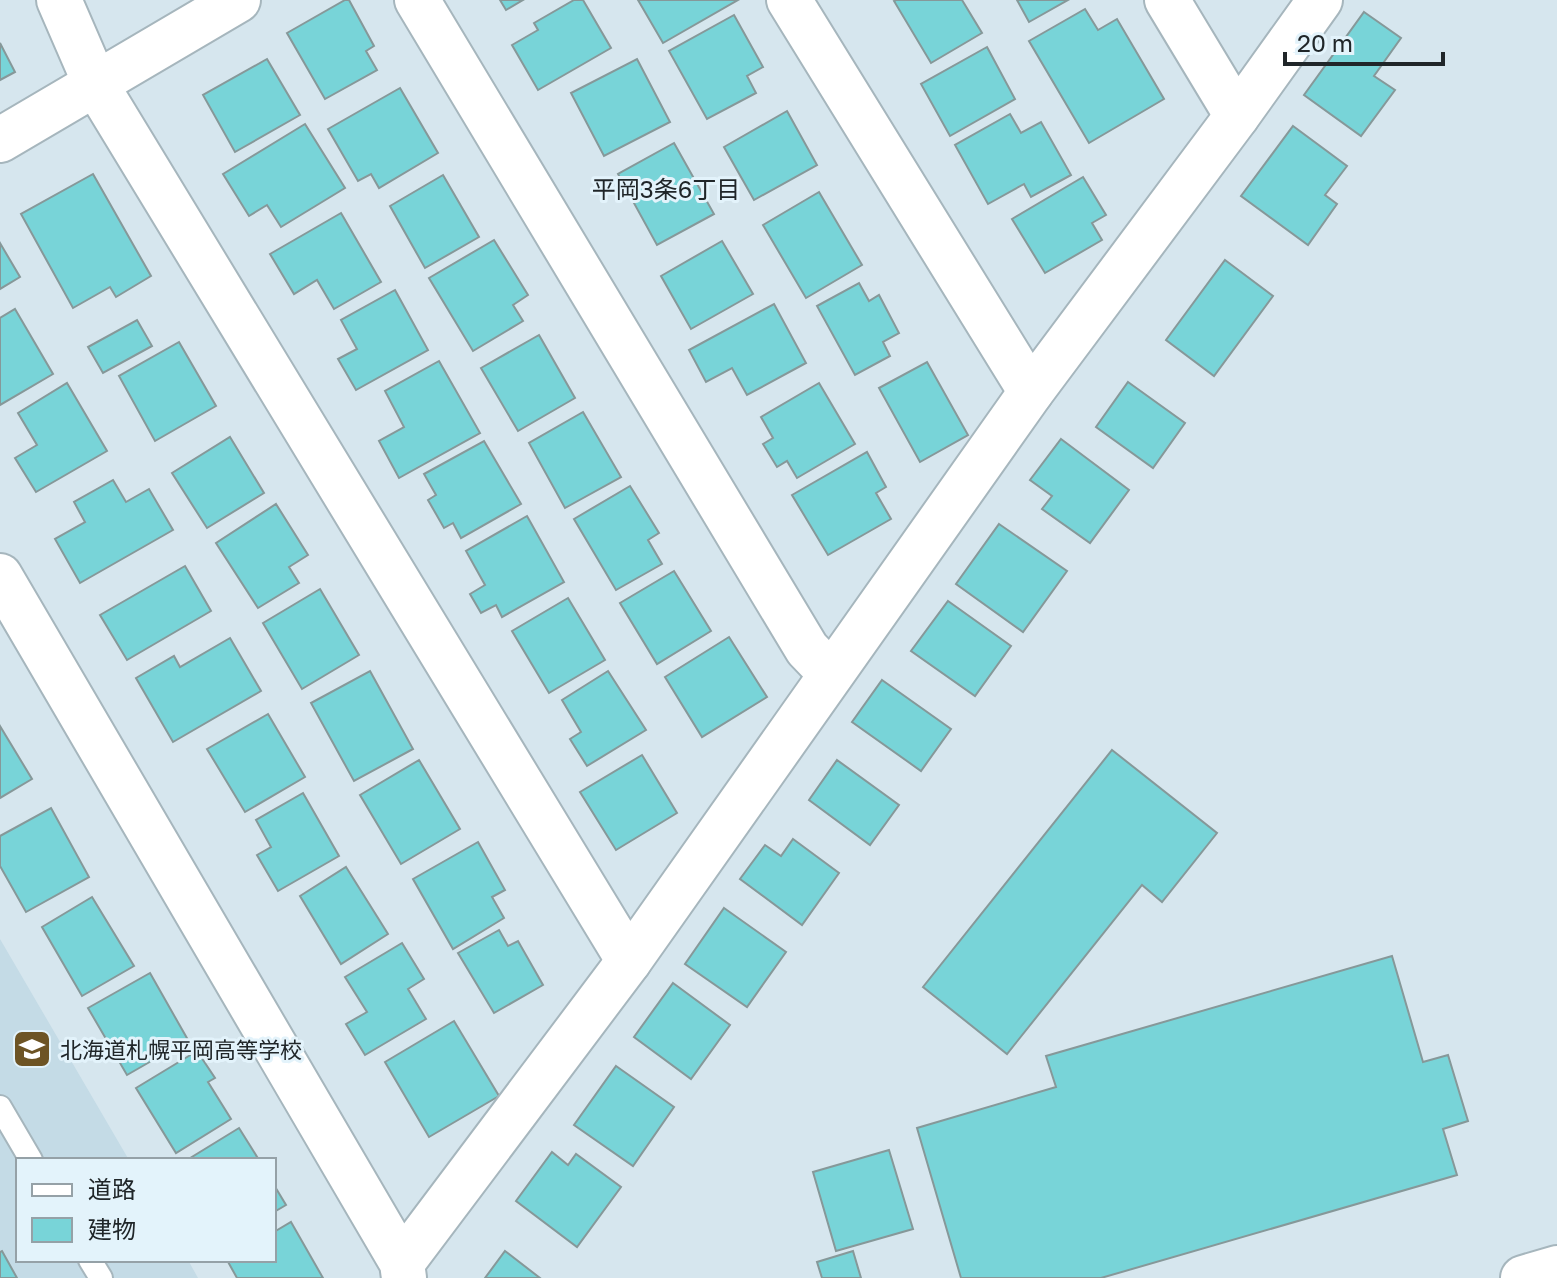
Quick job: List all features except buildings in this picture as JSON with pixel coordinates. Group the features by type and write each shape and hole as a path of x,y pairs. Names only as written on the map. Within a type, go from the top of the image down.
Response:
{"street":[{"path":"59,0 95,83 629,961"},
{"path":"0,140 238,0"},
{"path":"417,0 807,649 831,674"},
{"path":"789,0 1031,392"},
{"path":"1167,0 1237,116"},
{"path":"0,576 403,1270 629,961 1031,392 1320,0"},
{"path":"1523,1278 1557,1268"}],"lane":[{"path":"0,1107 30,1158"}],"shaded area":[{"name":"北海道札幌平岡高等学校","path":"0,939 128,1158 16,1158 16,1262 189,1262 198,1278 0,1278"}],"place":[{"name":"北海道札幌平岡高等学校","path":"32,1049"}],"district":[{"name":"平岡3条6丁目","path":"666,188"}]}
